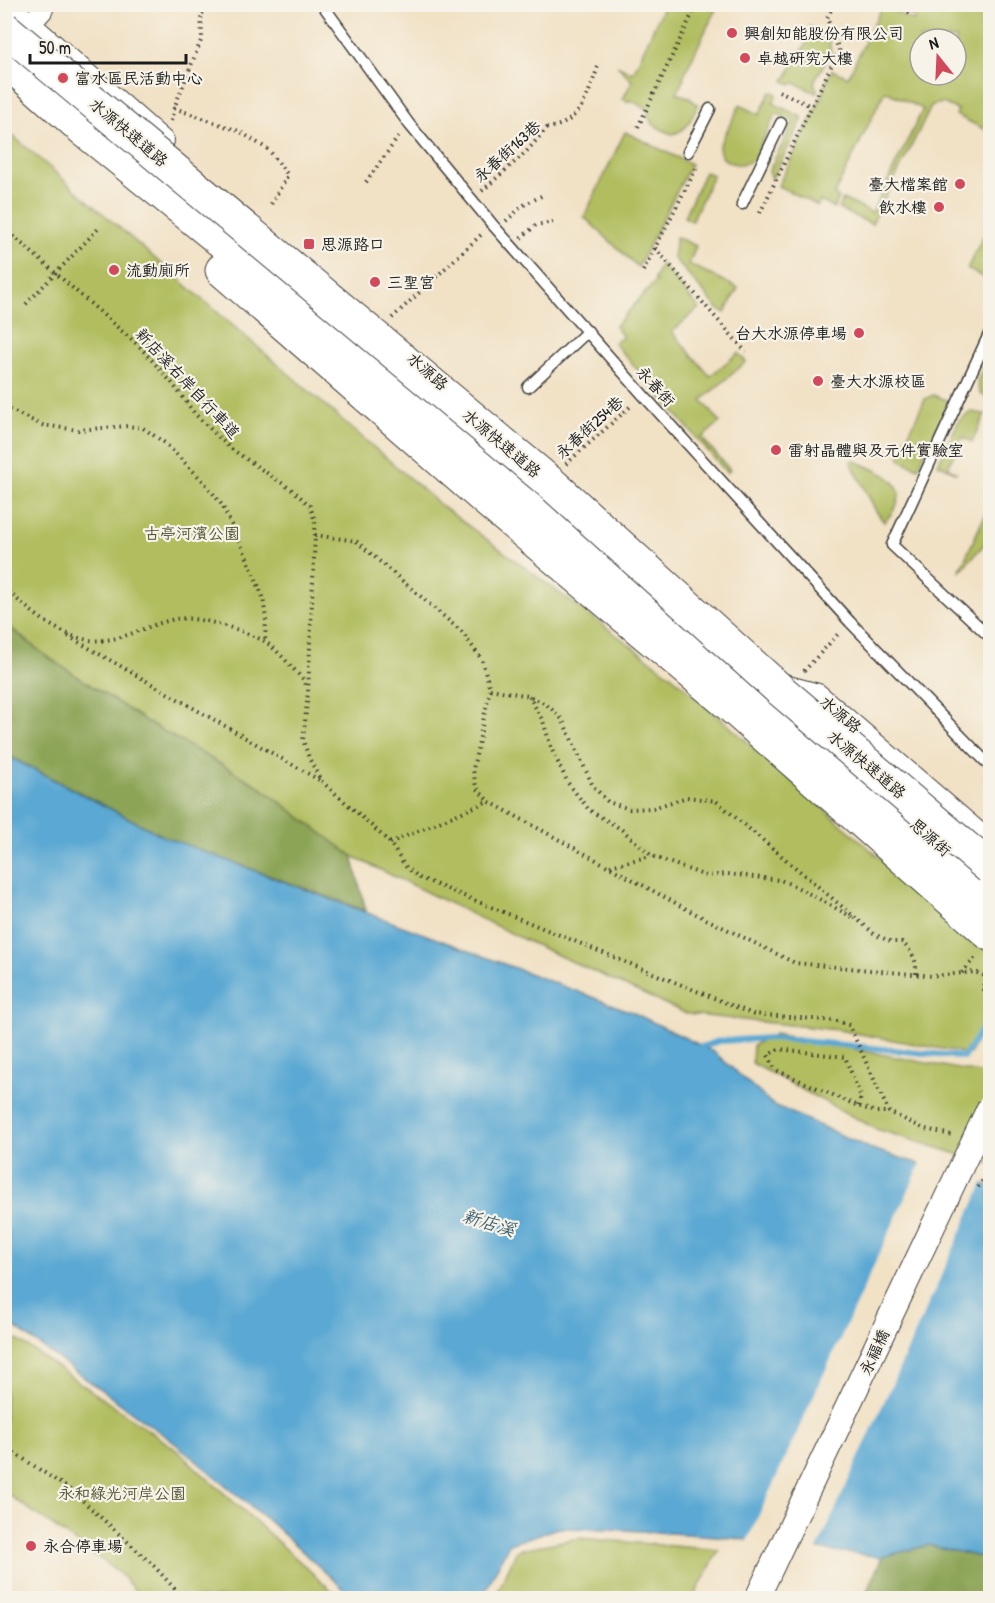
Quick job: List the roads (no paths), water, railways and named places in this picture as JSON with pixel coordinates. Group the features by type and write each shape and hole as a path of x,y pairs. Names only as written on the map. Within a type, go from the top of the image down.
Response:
{"highway":[{"name":"水源快速道路","path":"17,26 553,485 779,689 990,868"},
{"name":"水源快速道路","path":"4,59 84,130 289,296 469,453 653,603 990,901"},
{"path":"84,130 152,208 482,496 723,699 986,942"}],"street":[{"name":"水源路","path":"8,4 17,26 381,330 788,686 818,694 990,842"},
{"path":"17,26 42,11 45,4"},
{"name":"思源街","path":"788,686 804,709 814,735 980,879 990,880"},
{"name":"永福橋","path":"757,1599 990,1106"}],"lane":[{"name":"永春街","path":"322,4 409,124 494,226 643,395 849,622 990,766"},
{"path":"688,152 711,110"},
{"path":"742,204 782,123"},
{"path":"528,387 588,331"},
{"path":"990,332 892,545 990,637"}],"water":[{"name":"新店溪","path":"4,754 165,837 632,1012 714,1052 772,1104 869,1148 990,1186 990,1559 928,1545 882,1557 715,1536 558,1528 509,1544 482,1598 362,1598 346,1591 271,1523 176,1444 5,1320"}],"waterway":[{"path":"695,1049 719,1041 772,1038 964,1057 990,1016"}],"place":[{"name":"興創知能股份有限公司","path":"732,33"},
{"name":"卓越研究大樓","path":"745,58"},
{"name":"富水區民活動中心","path":"63,78"},
{"name":"臺大檔案館","path":"960,184"},
{"name":"飲水樓","path":"939,207"},
{"name":"思源路口","path":"309,244"},
{"name":"流動廁所","path":"114,270"},
{"name":"三聖宮","path":"375,282"},
{"name":"台大水源停車場","path":"859,333"},
{"name":"臺大水源校區","path":"818,381"},
{"name":"雷射晶體與及元件實驗室","path":"776,450"},
{"name":"永合停車場","path":"31,1546"}],"park label":[{"name":"古亭河濱公園","path":"192,533"},
{"name":"永和綠光河岸公園","path":"122,1493"}]}
